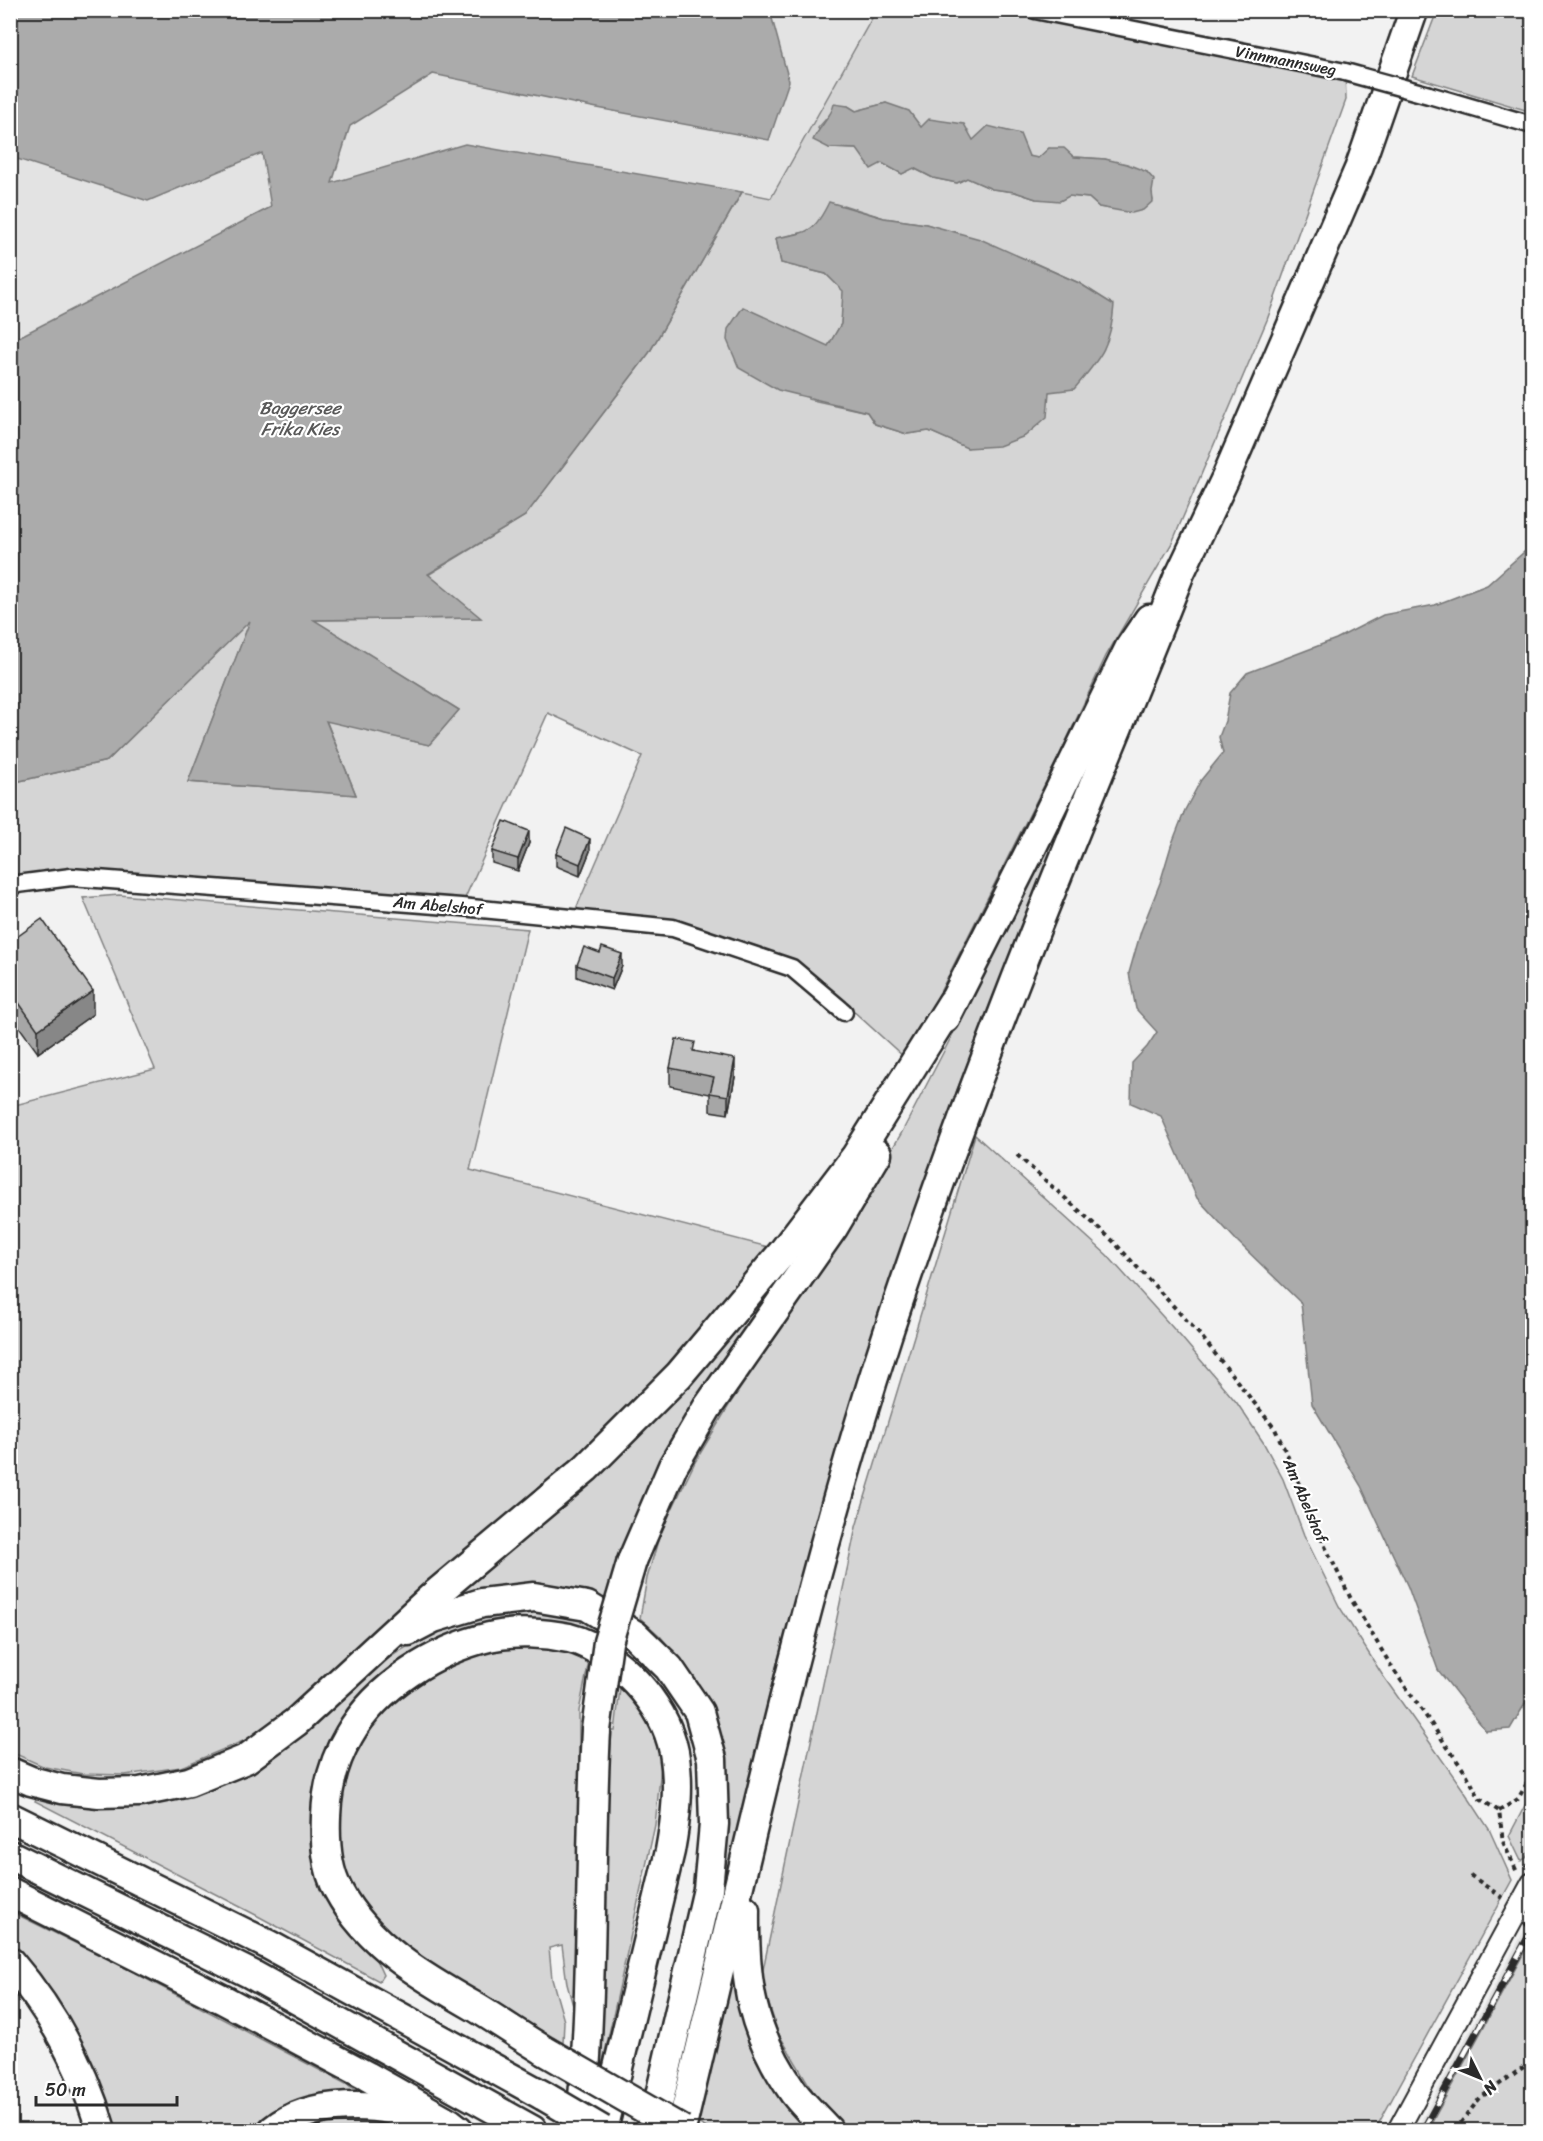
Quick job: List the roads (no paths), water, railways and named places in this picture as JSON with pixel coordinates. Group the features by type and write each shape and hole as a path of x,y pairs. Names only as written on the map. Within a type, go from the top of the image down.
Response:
{"highway":[{"path":"10,1817 269,1945 603,2130 652,1927 675,1823 677,1784 674,1750 664,1723 650,1697 628,1674 602,1653 571,1639 529,1633 490,1637 445,1652 407,1674 371,1704 349,1735 335,1766 327,1794 328,1863 338,1890 365,1928 398,1959 436,1986 545,2051 682,2130 746,1858 833,1512 886,1339 933,1200 1079,822 1137,684 1178,578 1225,479 1359,168 1414,10"},
{"path":"580,2130 585,2091 591,1954 596,1730 608,1642 632,1561 673,1466 707,1408 833,1228 890,1133 952,1003 1130,647 1178,578"},
{"path":"10,1772 31,1781 62,1789 99,1793 140,1792 189,1782 246,1759 296,1722 432,1597 586,1468 678,1375 782,1253 856,1156 952,1003"},
{"path":"359,1665 403,1634 433,1618 482,1604 534,1597 587,1606 635,1635 669,1668 699,1712 712,1759 714,1824 708,1889 672,2050 651,2130"},
{"path":"10,1855 251,1974 532,2130"},
{"path":"746,1858 746,1961 748,1990 757,2023 768,2052 795,2094 828,2130"},
{"path":"10,1892 367,2076 459,2130"},
{"path":"10,1962 45,2006 72,2052 92,2099 101,2130"},
{"path":"273,2130 303,2113 344,2105 407,2113 445,2130"}],"street":[{"name":"Vinnmannsweg","path":"1035,10 1345,72 1533,125"},
{"name":"Am Abelshof","path":"10,887 17,884 71,877 460,907 673,928 792,968 844,1012"},
{"path":"1398,2130 1520,1895"}],"lane":[{"path":"1520,1895 1533,1924"}],"water":[{"name":"Baggersee Frika Kies","path":"11,10 770,11 789,81 769,140 433,74 350,126 332,183 465,144 742,192 649,353 525,516 428,574 481,618 314,620 459,710 429,745 326,721 356,795 188,782 250,621 107,761 11,783 11,341 271,207 262,153 148,201 11,157"},
{"path":"886,103 909,111 921,127 929,119 964,124 973,140 988,126 1020,134 1029,156 1038,158 1049,148 1064,148 1074,157 1105,159 1127,164 1147,172 1154,180 1153,201 1143,210 1132,213 1099,207 1089,198 1069,196 1060,201 1036,199 1015,192 992,189 967,178 957,183 933,178 914,168 902,174 882,163 871,169 857,149 829,148 813,140 831,113 834,104 848,106 856,111"},
{"path":"829,202 884,218 926,224 980,239 1079,283 1114,305 1110,331 1103,351 1074,389 1049,392 1047,417 1025,436 999,446 967,448 929,431 907,434 875,424 867,412 778,390 739,368 727,340 728,329 743,307 828,346 841,324 843,291 826,274 781,263 776,238 809,229 819,220"},
{"path":"1532,545 1532,1692 1510,1729 1486,1731 1438,1670 1408,1587 1361,1486 1312,1404 1301,1303 1236,1240 1197,1198 1161,1116 1131,1103 1132,1063 1157,1032 1136,1009 1129,973 1141,931 1185,810 1201,780 1223,753 1219,737 1225,721 1230,693 1247,673 1336,639 1383,615 1435,605 1487,585"}],"railway":[{"path":"1423,2130 1532,1930"}]}
